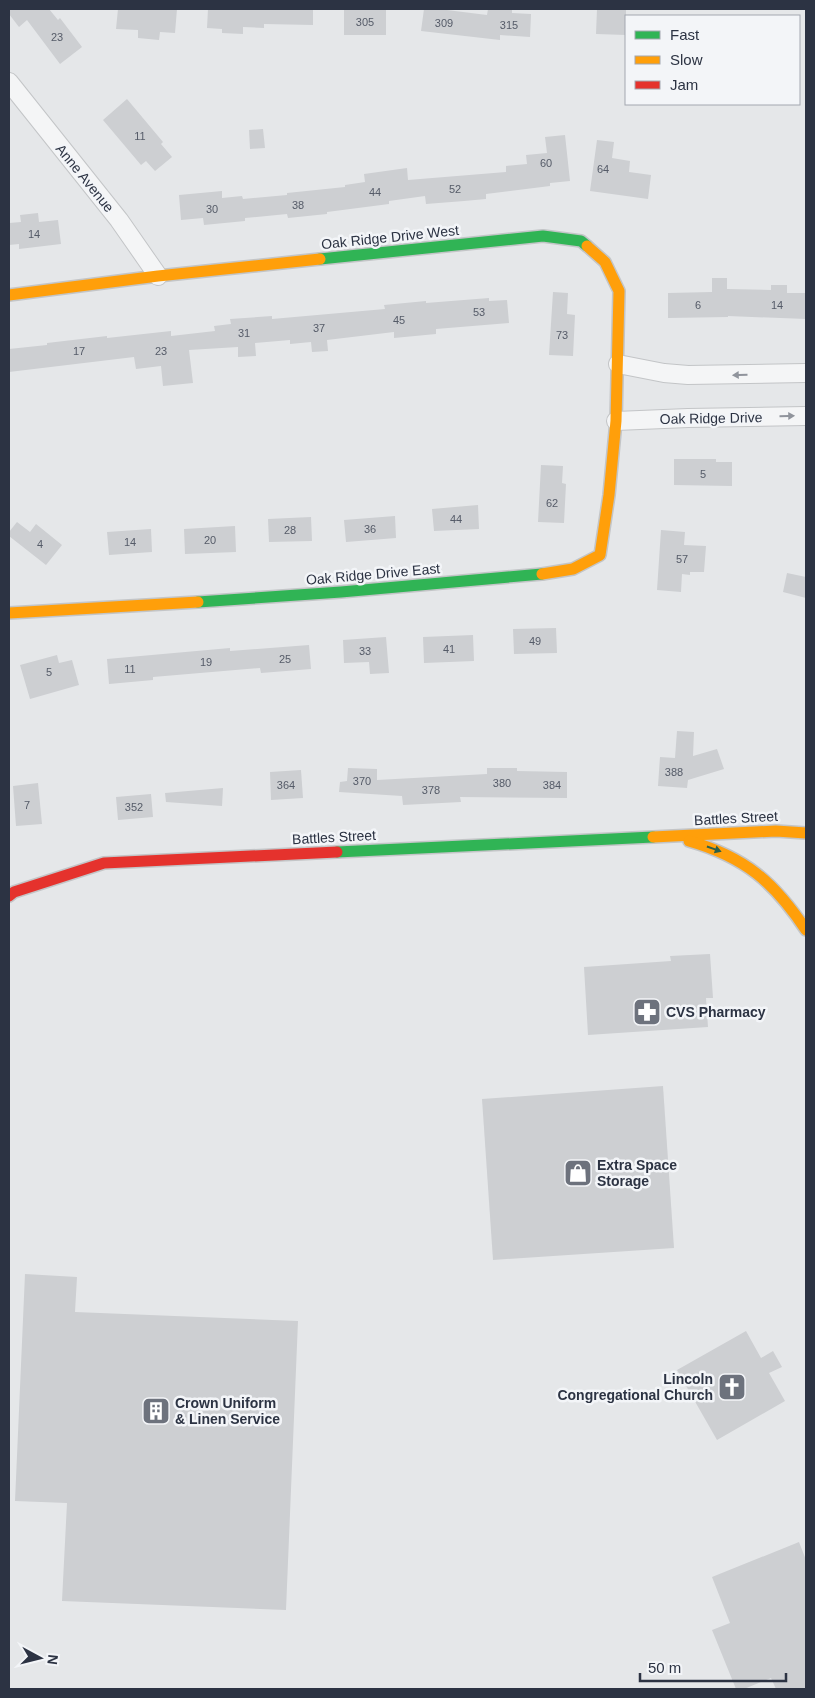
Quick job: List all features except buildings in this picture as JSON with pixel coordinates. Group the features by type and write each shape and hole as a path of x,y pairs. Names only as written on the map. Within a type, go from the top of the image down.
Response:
{"street":[{"name":"Anne Avenue","path":"9,82 118,220 158,276"},
{"name":"Oak Ridge Drive West","path":"9,295 158,276 543,236 582,241 605,262 619,291 616,421"},
{"path":"618,364 664,373 688,375 806,373"},
{"name":"Oak Ridge Drive","path":"616,421 806,416"},
{"name":"Oak Ridge Drive East","path":"9,613 164,605 341,592 526,576 573,569 600,555 609,495 616,421"},
{"name":"Battles Street","path":"9,896 14,892 104,863 776,831 806,833"},
{"name":"Battles Street","path":"667,836 708,846 725,852 741,861 767,880 796,913 806,930"}],"traffic: fast":[{"path":"320,259 543,236 581,241 587,246"},
{"path":"198,602 341,592 542,574"},
{"path":"337,852 653,837"}],"traffic: slow":[{"path":"542,574 573,569 600,555 609,495 616,421 619,291 605,262 587,246"},
{"path":"9,295 158,276 320,259"},
{"path":"9,613 198,602"},
{"path":"653,837 776,831 806,833"},
{"path":"689,841 726,855 756,874 782,898 806,930"}],"traffic: jam":[{"path":"9,896 14,892 104,863 337,852"}],"place":[{"name":"CVS Pharmacy","path":"647,1012"},
{"name":"Extra Space Storage","path":"578,1173"},
{"name":"Lincoln Congregational Church","path":"732,1387"},
{"name":"Crown Uniform & Linen Service","path":"156,1411"}]}
